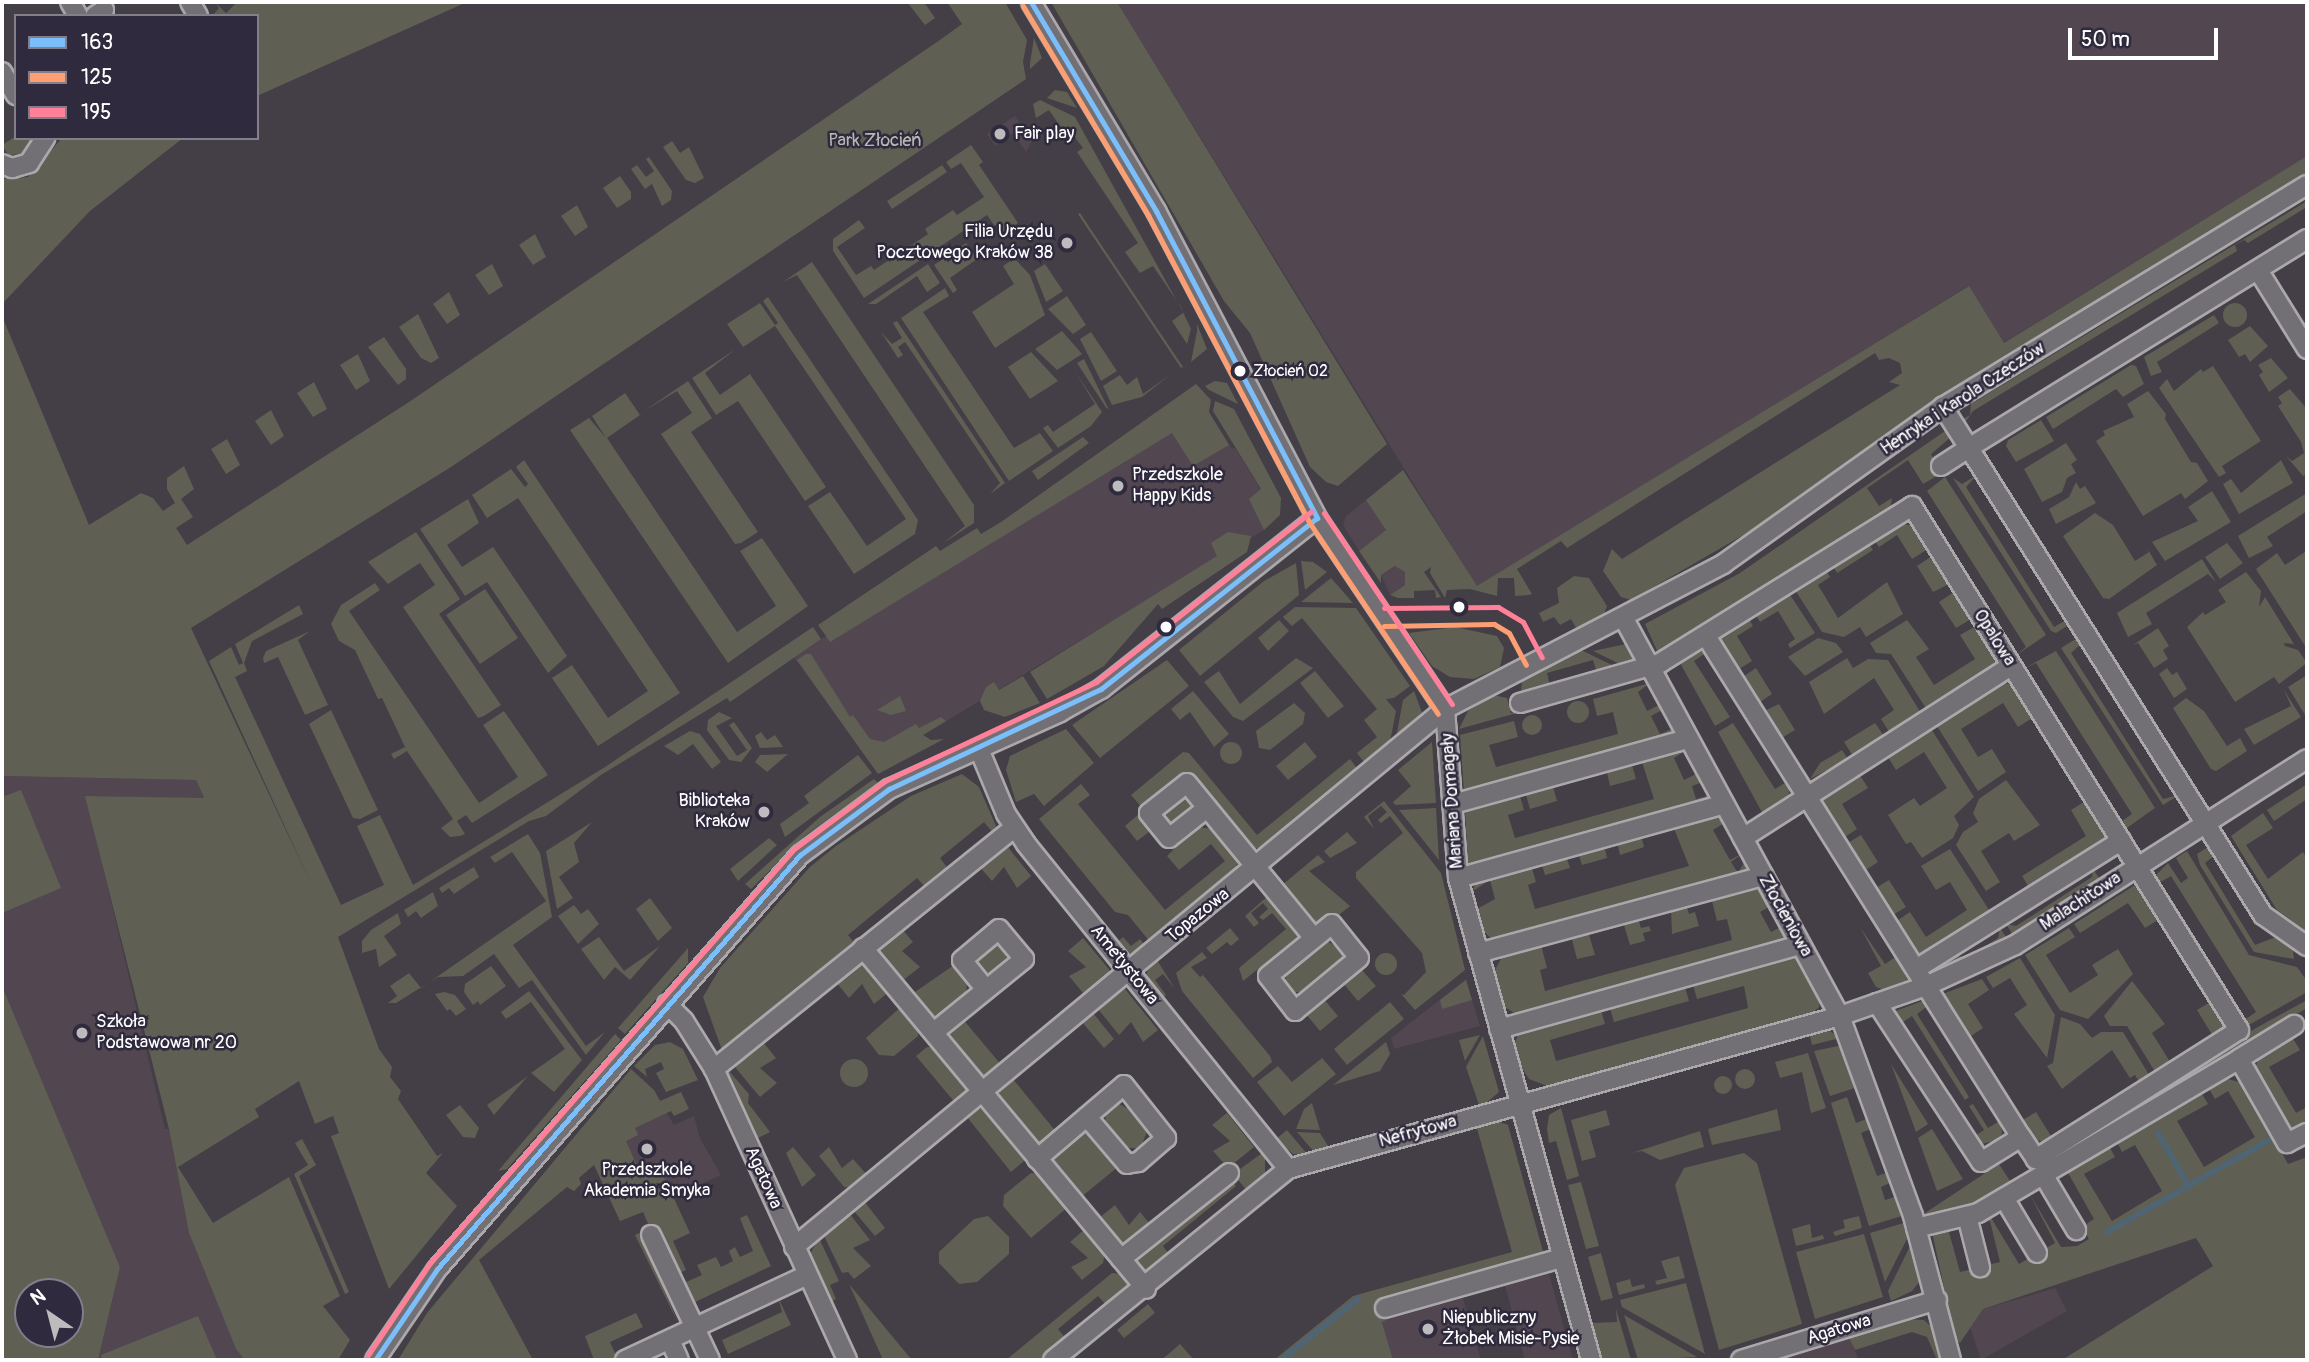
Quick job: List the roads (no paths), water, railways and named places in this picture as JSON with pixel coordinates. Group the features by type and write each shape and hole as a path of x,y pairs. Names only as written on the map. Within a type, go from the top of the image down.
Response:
{"street":[{"name":"Mariana Domagały","path":"1031,2 1156,211 1317,518 1445,709 1458,878 1591,1360"},
{"path":"2,72 14,92"},
{"path":"2,164 12,168 29,163 44,140"},
{"name":"Henryka i Karola Czeczów","path":"1623,617 1723,564 1944,407 2307,185"},
{"path":"1941,466 2307,239"},
{"path":"2258,270 2307,349"},
{"path":"1944,407 2267,920 2307,946"},
{"name":"Opalowa","path":"1520,702 1649,667 1706,636 1912,506 2239,1030 2036,1159 2021,1137"},
{"path":"375,1360 436,1269 778,877 829,830 889,789 1101,689 1317,518"},
{"name":"Złocieniowa","path":"1623,617 1840,1016 1916,1228 1951,1360"},
{"name":"Topazowa","path":"794,1247 984,1093 1445,709 1623,617"},
{"path":"1706,636 2021,1137 1981,1162 1877,1003"},
{"path":"1743,838 2011,666"},
{"path":"1453,804 1688,739"},
{"name":"Ametystowa","path":"979,748 1014,828 1288,1169"},
{"name":"Malachitowa","path":"1840,1016 1926,986 2015,945 2307,759"},
{"path":"1458,878 1724,804"},
{"path":"1207,808 1314,938"},
{"path":"714,1069 1014,828"},
{"path":"1916,969 2121,841"},
{"path":"1478,953 1764,876"},
{"path":"1332,924 1359,958 1295,1011 1268,976 1314,938 1332,924"},
{"path":"1499,1029 1800,945"},
{"path":"863,948 1146,1289"},
{"path":"934,1032 986,990"},
{"name":"Agatowa","path":"667,1004 684,1021 714,1069 847,1360"},
{"name":"Nefrytowa","path":"1053,1360 1146,1289 1288,1169 1840,1016"},
{"path":"1916,1228 1967,1216 2004,1198 2294,1025"},
{"path":"2239,1059 2287,1143 2307,1133"},
{"path":"1037,1158 1087,1116 1124,1085 1166,1138 1138,1161 1127,1164 1087,1116"},
{"path":"1121,1259 1229,1173"},
{"path":"2043,1176 2076,1230"},
{"path":"2004,1198 2037,1253"},
{"path":"1967,1216 1980,1267"},
{"path":"651,1235 710,1360"},
{"path":"1385,1308 1562,1258"},
{"path":"625,1360 807,1275"},
{"name":"Agatowa","path":"1741,1360 1937,1300"},
{"path":"670,1340 679,1360"}],"waterway":[{"path":"2158,1133 2189,1187"},
{"path":"2107,1232 2268,1141"},
{"path":"1281,1360 1358,1299"}],"place":[{"name":"Fair play","path":"1000,134"},
{"name":"Filia Urzędu Pocztowego Kraków 38","path":"1067,243"},
{"name":"Złocień 02","path":"1240,371"},
{"name":"Przedszkole Happy Kids","path":"1118,486"},
{"name":"Biblioteka Kraków","path":"764,812"},
{"name":"Szkoła Podstawowa nr 20","path":"82,1033"},
{"name":"Przedszkole Akademia Smyka","path":"647,1149"},
{"name":"Niepubliczny Żłobek Misie-Pysie","path":"1428,1329"}],"park label":[{"name":"Park Złocień","path":"875,141"}]}
